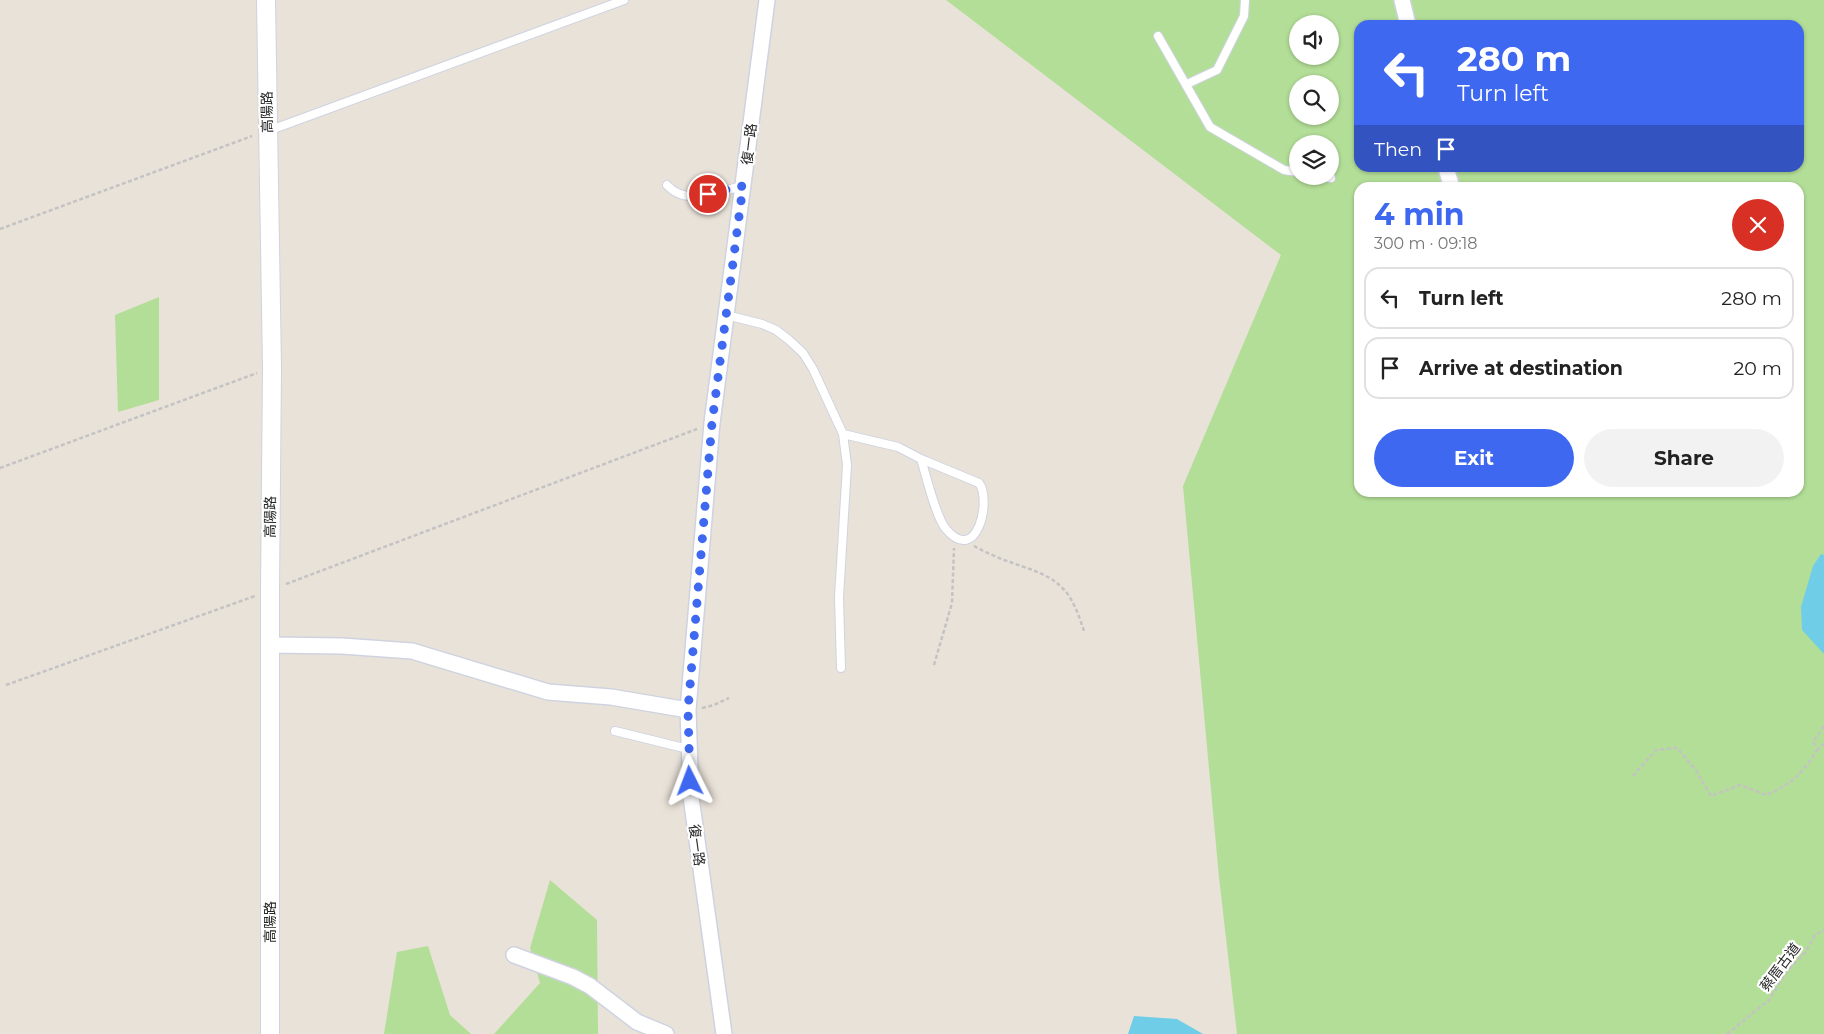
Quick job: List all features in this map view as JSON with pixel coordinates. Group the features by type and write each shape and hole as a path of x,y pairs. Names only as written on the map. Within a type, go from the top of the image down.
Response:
{"street":[{"name":"高陽路","path":"266,0 272,368 270,1034"},
{"name":"復一路","path":"724,1034 691,797 688,710 712,423 767,0"},
{"path":"1402,0 1407,20"},
{"path":"270,645 342,646 412,651 548,692 611,697 688,710"},
{"path":"514,955 573,977 590,986 637,1022 666,1034"}],"lane":[{"path":"268,131 624,0"},
{"path":"1186,84 1217,70 1244,16 1245,0"},
{"path":"1158,36 1210,127 1284,170 1289,171"},
{"path":"667,185 673,192 691,198 743,186"},
{"path":"726,315 762,324 776,330 803,353 813,369 843,434 847,465 839,597 841,668"},
{"path":"843,434 898,447 920,459 979,483 983,488 984,494 979,528 970,539 964,541 955,537 945,528 940,519 920,459"},
{"path":"615,732 688,749"}],"path":[{"path":"0,229 268,131"},
{"path":"0,468 272,368"},
{"path":"6,685 270,591 712,423"},
{"path":"934,665 952,603 955,537"},
{"path":"964,541 1008,562 1041,572 1056,582 1068,594 1078,611 1084,631"},
{"path":"688,710 714,705 729,698"},
{"path":"1818,749 1813,742 1824,726"},
{"path":"1633,776 1656,750 1678,748 1695,769 1711,796 1740,786 1766,795 1783,788 1803,771 1818,749 1824,744"},
{"name":"蔡厝古道","path":"1727,1034 1769,1000 1788,971 1805,953 1815,935 1824,930"}],"green space":[{"path":"946,0 1824,0 1824,1034 1237,1034 1219,877 1183,486 1281,255"},
{"path":"159,297 159,400 118,412 115,315"},
{"path":"550,880 597,920 598,1034 494,1034 540,983 530,948"},
{"path":"428,946 450,1015 471,1034 384,1034 397,952"}],"water":[{"path":"1821,554 1824,555 1824,654 1802,630 1801,607 1813,566"},
{"path":"1134,1016 1177,1019 1203,1034 1128,1034"}],"route":[{"path":"690,781 688,710 712,423 743,186 708,194"}]}
